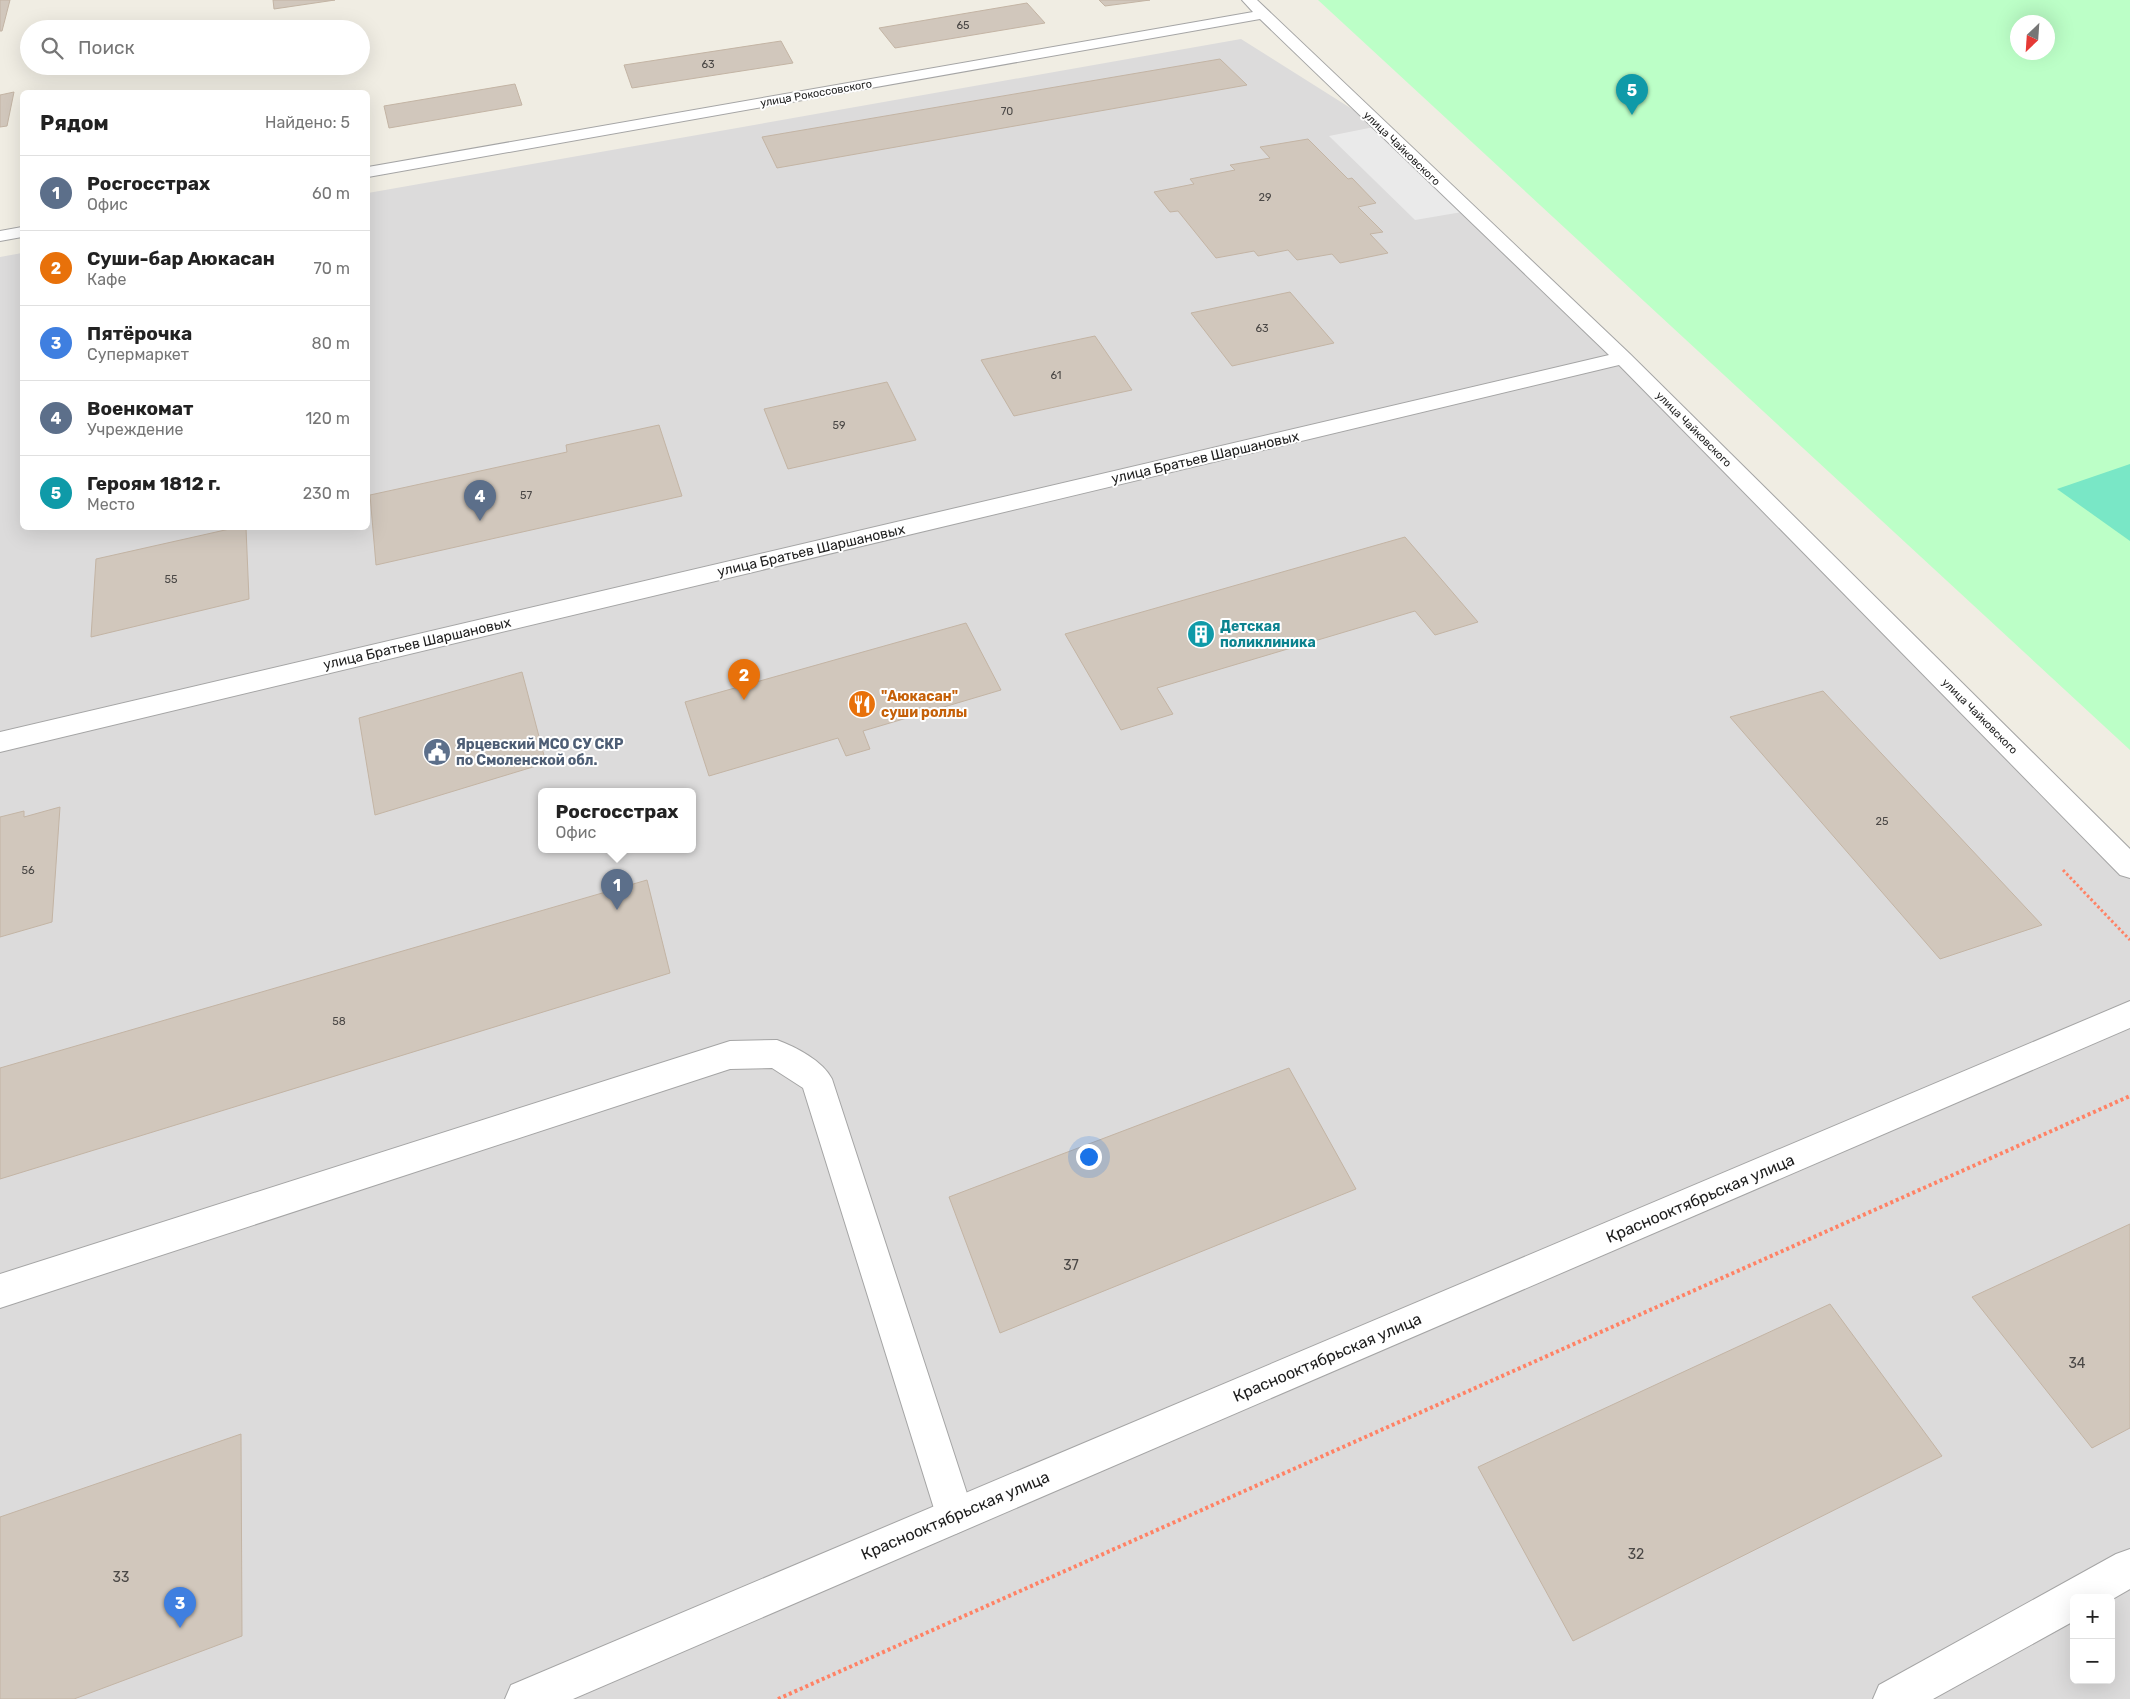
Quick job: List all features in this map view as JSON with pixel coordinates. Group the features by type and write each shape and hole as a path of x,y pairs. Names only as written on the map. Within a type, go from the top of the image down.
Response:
{"street":[{"name":"улица Рокоссовского","path":"370,172 1256,7"},
{"name":"улица Чайковского","path":"1256,7 1623,358 2130,867"},
{"path":"0,236 20,232"},
{"name":"улица Братьев Шаршановых","path":"0,742 1623,358"},
{"name":"Краснооктябрьская улица","path":"524,1699 2130,1014"},
{"path":"0,1291 730,1055 777,1054 816,1078 955,1515"},
{"path":"2082,1594 2130,1568"},
{"path":"1893,1699 2070,1601"}],"path":[{"path":"778,1699 2130,1096"}],"shaded area":[{"path":"1241,39 1379,126 2130,867 2130,1699 0,1699 0,257 20,253 20,530 370,530 370,193"},
{"path":"1379,126 1468,211 1415,220 1329,136"}],"green space":[{"path":"1318,0 2130,0 2130,750"},
{"path":"2130,464 2130,541 2057,489"}],"building":[{"path":"0,0 10,0 2,31 0,31"},
{"path":"273,0 335,0 274,9"},
{"path":"1099,0 1150,0 1105,6"},
{"path":"1027,3 1045,23 895,48 879,28"},
{"path":"781,41 793,63 632,88 624,65"},
{"path":"1220,59 1247,85 777,168 762,137"},
{"path":"515,84 522,105 389,128 384,106"},
{"path":"14,92 7,126 0,127 0,95"},
{"path":"1308,139 1348,179 1352,178 1376,203 1358,207 1383,232 1370,234 1388,253 1340,263 1332,254 1297,260 1288,250 1258,256 1254,251 1216,258 1178,211 1170,212 1154,192 1194,184 1190,179 1235,170 1230,165 1270,158 1260,147"},
{"path":"1290,292 1334,343 1232,366 1191,313"},
{"path":"1095,336 1132,390 1014,416 981,360"},
{"path":"887,382 916,440 788,469 764,409"},
{"path":"659,425 682,496 376,565 370,495 567,452 566,445"},
{"path":"225,530 246,530 249,599 91,637 96,559"},
{"name":"Детская поликлиника","path":"1405,537 1478,622 1435,635 1415,611 1157,688 1173,714 1121,730 1065,634"},
{"path":"966,623 1001,690 863,731 870,749 846,756 838,738 709,776 685,702"},
{"path":"522,672 546,763 375,815 359,718"},
{"path":"1823,691 2042,925 1940,959 1730,717"},
{"path":"60,807 52,922 0,937 0,817 24,811 24,817"},
{"path":"647,880 670,973 0,1179 0,1068"},
{"path":"1289,1068 1356,1189 1000,1333 949,1197"},
{"path":"2130,1224 2130,1428 2092,1448 1972,1297"},
{"path":"1830,1304 1942,1456 1573,1641 1478,1467"},
{"path":"241,1434 242,1636 74,1699 0,1699 0,1517"}],"place":[{"name":"Героям 1812 г.","path":"1632,115"},
{"name":"Военкомат","path":"480,521"},
{"name":"Детская поликлиника","path":"1201,634"},
{"name":"Суши-бар Аюкасан","path":"744,700"},
{"name":"\"Аюкасан\" суши роллы","path":"862,704"},
{"name":"Ярцевский МСО СУ СКР по Смоленской обл.","path":"437,752"},
{"name":"Росгосстрах","path":"617,910"},
{"name":"Пятёрочка","path":"180,1628"}]}
